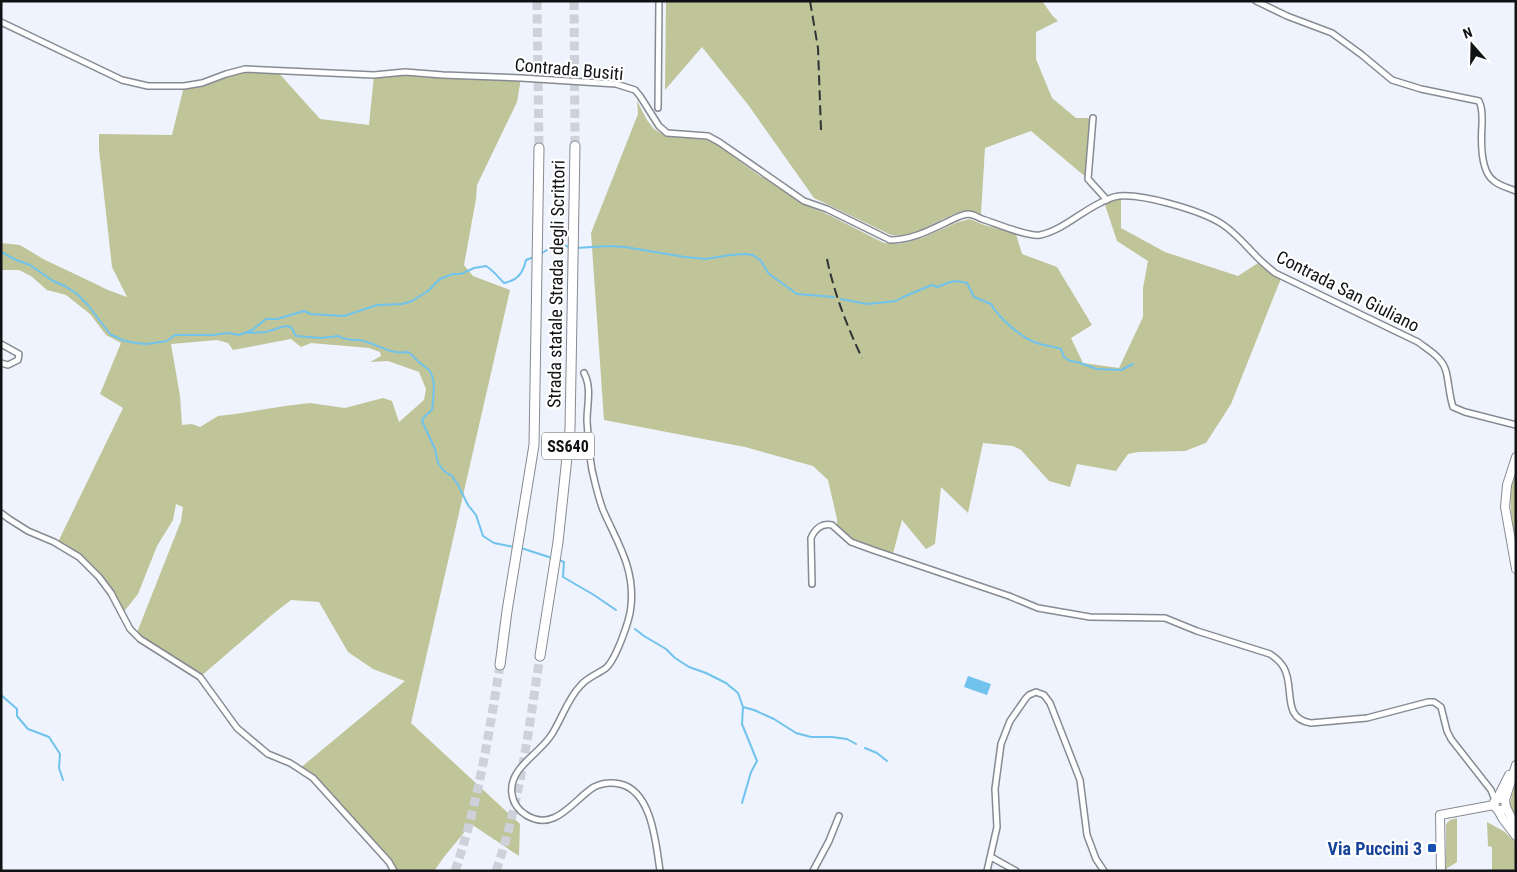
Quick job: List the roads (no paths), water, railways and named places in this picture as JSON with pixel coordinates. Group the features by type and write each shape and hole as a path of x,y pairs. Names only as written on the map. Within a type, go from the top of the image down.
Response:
{"highway":[{"name":"Strada statale Strada degli Scrittori","path":"540,656 558,542 570,429 575,146"},
{"name":"Strada statale Strada degli Scrittori","path":"500,665 534,445 539,148"}],"main road":[{"path":"1516,457 1507,485 1505,508 1516,569"},
{"path":"1515,767 1507,777 1499,803 1503,819 1516,836"},
{"path":"1499,803 1516,827"},
{"path":"1441,871 1440,815 1499,803"}],"street":[{"path":"658,108 659,1"},
{"path":"1256,1 1287,16 1332,33 1392,80 1421,89 1479,102 1482,108 1481,138 1487,173 1494,181 1516,191"},
{"name":"Contrada Busiti","path":"1,22 122,80 148,86 184,86 202,83 245,69 374,75 405,72 593,82 628,87 635,90 659,126 668,133 708,136 804,200 827,209 890,240 901,240 915,236 970,214 1018,231 1038,235 1054,230 1085,210 1113,198"},
{"path":"1093,118 1088,179 1107,200"},
{"name":"Contrada San Giuliano","path":"1113,198 1127,196 1146,198 1195,212 1222,224 1244,242 1275,273 1418,342 1436,355 1445,369 1453,407 1465,412 1516,425"},
{"path":"1,344 19,354 18,360 8,365 1,363"},
{"path":"584,373 588,385 588,447 592,468 602,508 628,564 632,584 631,607 626,627 609,664 581,684 547,742 515,775 512,784 512,794 515,803 521,811 533,818 543,820 563,813 597,786 609,783 626,786 639,796 646,808 654,836 660,871"},
{"path":"1,513 28,531 54,542 79,557 111,593 130,629 140,639 200,677 237,728 268,754 314,778 390,862 394,871"},
{"path":"812,584 811,538 819,528 829,524 851,542 1009,596 1038,608 1099,618 1165,618 1197,631 1270,654 1284,667 1292,710 1296,718 1305,723 1368,718 1434,702 1441,707 1451,739 1499,803"},
{"path":"987,871 997,827 995,789 1001,744 1010,721 1026,698 1036,692 1044,695 1050,703 1080,780 1088,835 1096,859 1104,871"},
{"path":"812,871 830,841 839,816"},
{"path":"991,857 1016,871"}],"water":[{"path":"968,676 991,684 987,695 964,687"}],"waterway":[{"path":"540,254 557,244 571,248"},
{"path":"576,248 625,247 706,259 730,255 753,255 761,261 769,274 797,294 834,297"},
{"path":"1,252 30,265 53,281 77,294 110,334 122,340 147,344 167,341 175,335 228,333 239,335 252,330 266,319 277,319 304,311 311,314 344,316 377,305 402,304 412,301 428,291 440,279 453,274 461,274 474,268 486,266 504,283 509,282 521,272 526,260 534,257"},
{"path":"841,299 867,304 896,301 932,285 937,287 958,281 967,283 974,297 991,304 1011,327 1037,343 1061,349 1064,357 1070,361 1097,369 1121,370 1133,364"},
{"path":"248,333 266,332 285,326 291,327 296,336 321,338 339,336 341,338 364,341 394,352 410,353 429,370 433,379 432,410 422,421 435,449 438,463 444,471 452,476 458,485 468,505 476,515 483,536 494,543 514,547"},
{"path":"521,548 552,558"},
{"path":"559,560 564,562 563,577 616,610"},
{"path":"635,629 689,667 726,683 738,693 743,707 774,719 796,733 811,737 847,739 856,744"},
{"path":"1,695 17,709 17,716 28,729 49,737 60,754 59,768 63,780"},
{"path":"742,803 751,772 757,761 742,724 743,707"},
{"path":"865,748 877,753 887,761"}],"tunnel":[{"path":"537,1 539,148"},
{"path":"574,1 575,146"},
{"path":"496,871 518,792 540,656"},
{"path":"455,871 476,795 500,665"}],"railway":[{"path":"810,1 818,48 821,130"},
{"path":"827,259 833,284 862,358"}],"place":[{"name":"Via Puccini 3","path":"1432,848"}]}
